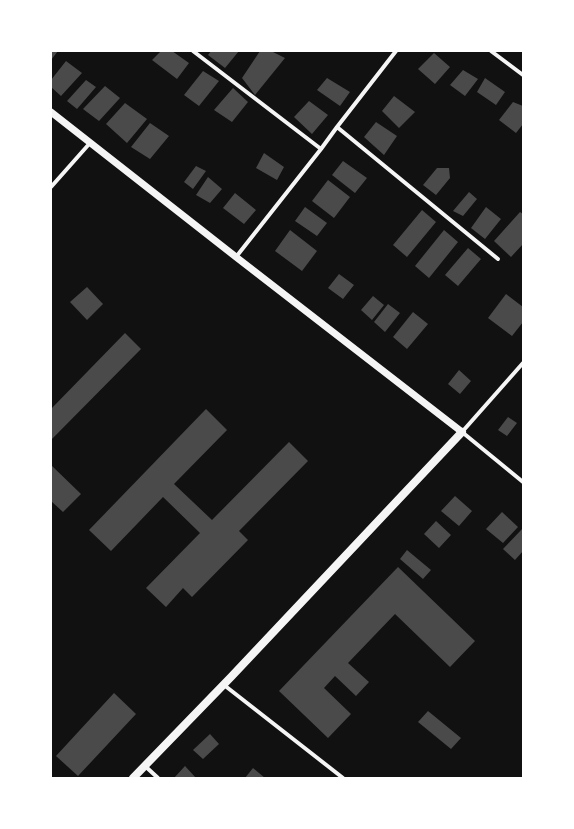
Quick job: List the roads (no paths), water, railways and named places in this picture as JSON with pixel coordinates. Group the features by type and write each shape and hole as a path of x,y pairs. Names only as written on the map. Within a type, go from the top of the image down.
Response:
{"main road":[{"path":"133,778 224,685 462,432"}],"street":[{"path":"193,51 321,149"},
{"path":"236,257 396,51"},
{"path":"491,51 523,75"},
{"path":"51,112 462,432 523,482"},
{"path":"337,127 498,259"},
{"path":"51,187 90,143"},
{"path":"462,432 523,363"},
{"path":"224,685 343,778"},
{"path":"145,766 158,778"}]}
